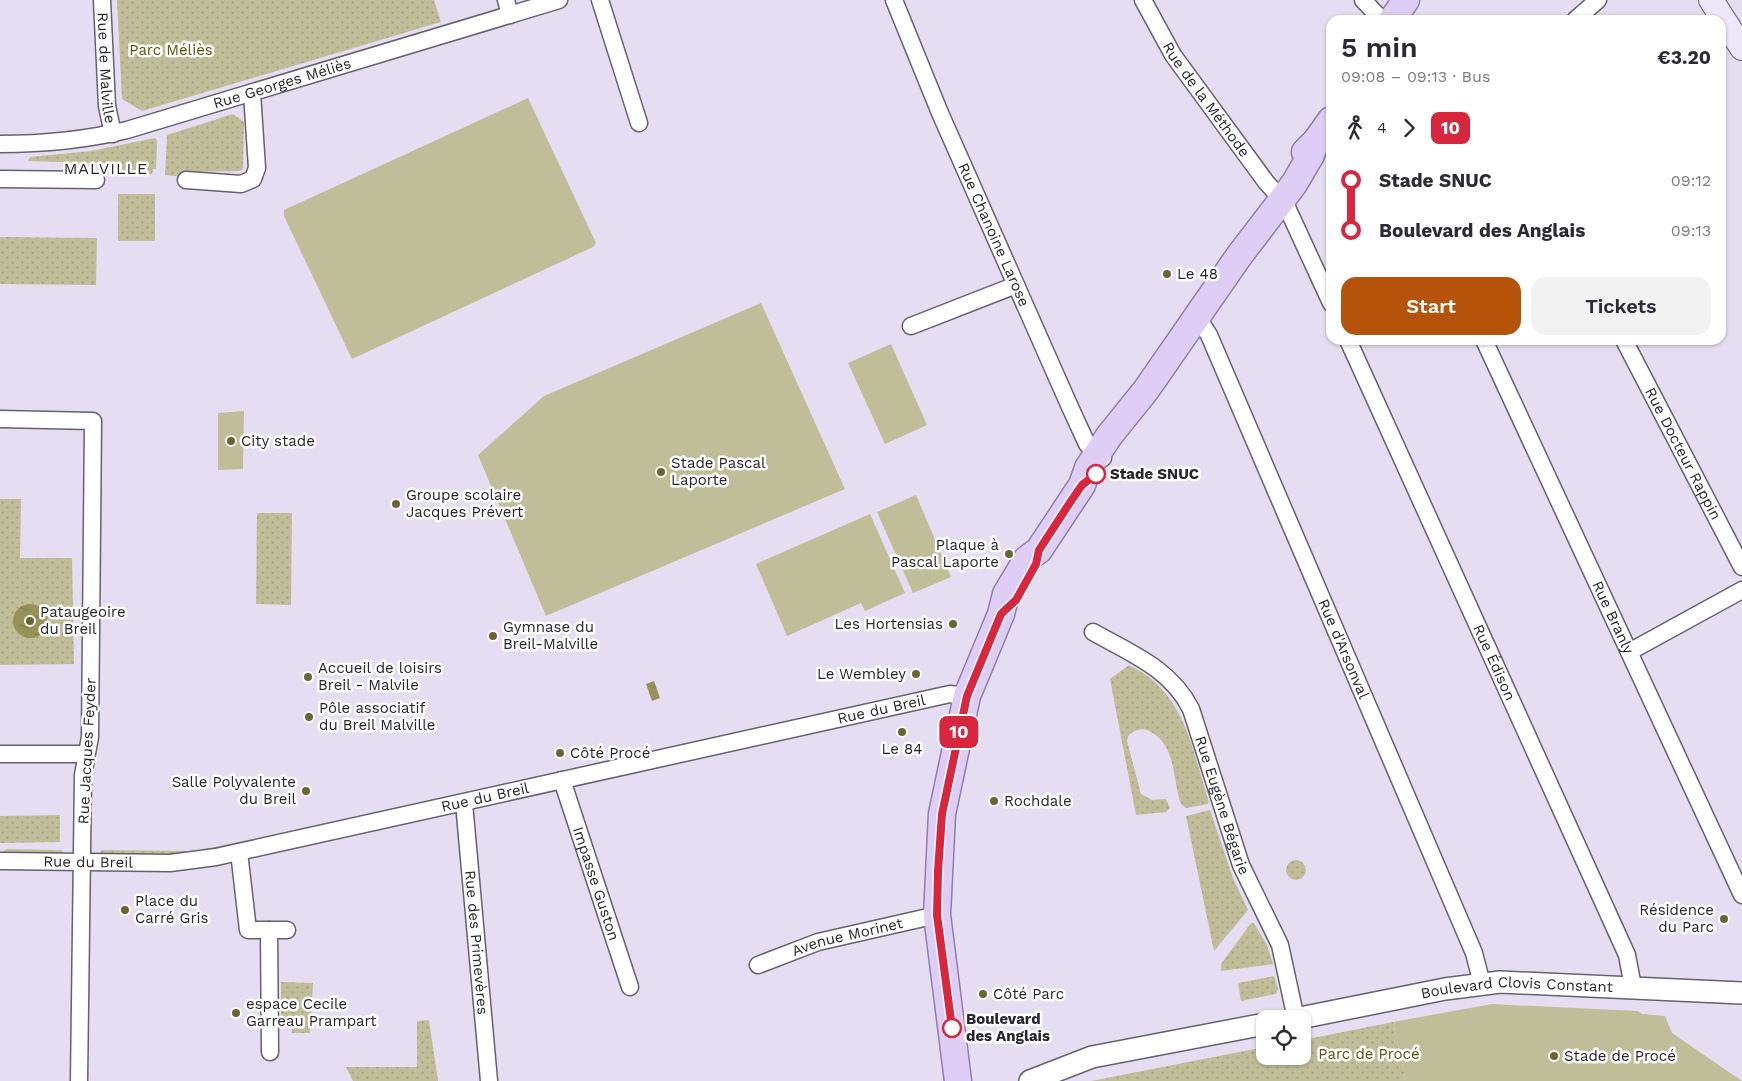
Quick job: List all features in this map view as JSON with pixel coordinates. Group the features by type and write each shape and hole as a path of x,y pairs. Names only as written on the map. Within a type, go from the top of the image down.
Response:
{"main road":[{"path":"1396,15 1406,0"},
{"path":"1409,15 1419,0"},
{"path":"1711,0 1721,15"},
{"path":"1726,23 1742,48"},
{"path":"958,1081 937,915 942,814 967,696 1001,614 1010,586 1027,559 1039,550 1082,485 1088,468 1101,457 1279,196 1311,155 1316,141 1326,127"},
{"path":"952,1028 974,1081"}],"street":[{"name":"Rue de Malville","path":"102,0 107,106 113,134"},
{"name":"Rue Georges Méliès","path":"0,144 51,142 113,134 252,93 508,7 559,0"},
{"path":"600,0 639,123"},
{"name":"Rue Chanoine Larose","path":"894,0 940,113 1087,444 1101,457"},
{"name":"Rue de la Méthode","path":"1143,0 1173,55 1279,196"},
{"path":"1363,0 1377,15"},
{"path":"1581,15 1598,0"},
{"path":"186,180 242,184 253,179 257,168 252,93"},
{"path":"0,179 96,180"},
{"path":"1279,196 1290,213 1326,292"},
{"path":"911,326 1016,286"},
{"name":"Rue d'Arsonval","path":"1197,316 1209,335 1474,953 1482,984"},
{"name":"Rue Édison","path":"1350,345 1627,955 1633,987"},
{"name":"Rue Branly","path":"1486,345 1742,895"},
{"name":"Rue Docteur Rappin","path":"1627,345 1742,567"},
{"name":"Rue Jacques Feyder","path":"0,420 93,421 90,736 82,775 79,1081"},
{"path":"1629,652 1742,590"},
{"name":"Rue Eugène Bégarie","path":"1092,632 1155,666 1181,692 1192,709 1242,866 1280,944 1294,1010"},
{"name":"Rue du Breil","path":"0,861 170,863 239,852 950,694 967,696"},
{"path":"0,754 86,754"},
{"name":"Impasse Guston","path":"562,780 630,987"},
{"name":"Rue des Primevères","path":"464,803 489,1081"},
{"path":"239,852 248,930 287,930"},
{"name":"Avenue Morinet","path":"758,965 818,942 937,915"},
{"path":"269,930 270,1052"},
{"name":"Boulevard Clovis Constant","path":"1311,1016 1500,982 1742,993"},
{"path":"1030,1081 1045,1077 1092,1057 1256,1026"}],"green space":[{"name":"Parc Méliès","path":"117,0 434,0 441,22 142,111 122,99"},
{"path":"528,98 596,243 593,247 352,359 284,216 284,210"},
{"path":"233,114 244,122 243,169 240,171 182,172 176,176 165,175 167,135"},
{"path":"155,138 157,140 156,169 153,169 152,174 122,174 122,164 28,161 30,157 91,151"},
{"path":"118,194 155,194 155,241 118,241"},
{"path":"0,237 97,238 96,285 0,284"},
{"name":"Stade Pascal Laporte","path":"761,303 845,489 546,616 478,455 544,396"},
{"path":"891,344 927,425 885,444 848,363"},
{"name":"City stade","path":"244,411 243,469 218,470 218,413"},
{"path":"916,495 951,577 913,593 877,512"},
{"path":"0,499 21,499 20,558 72,558 74,664 0,665"},
{"path":"257,513 292,513 291,605 256,604"},
{"path":"870,514 905,593 865,611 861,603 787,636 756,564"},
{"path":"1129,665 1148,677 1163,690 1175,706 1191,742 1208,804 1186,808 1181,804 1172,763 1165,745 1149,731 1140,729 1130,734 1127,741 1141,794 1152,800 1166,799 1170,808 1166,812 1136,815 1110,679"},
{"path":"1210,810 1233,878 1248,910 1214,951 1186,816"},
{"path":"60,815 60,842 0,843 0,816"},
{"path":"252,839 252,842 214,850 158,855 100,856 101,850 196,851"},
{"path":"7,849 60,850 63,852 63,855 3,854 3,851"},
{"path":"1296,860 1303,863 1306,870 1303,877 1296,880 1289,877 1286,870 1289,863"},
{"path":"1251,923 1254,923 1267,945 1273,964 1221,971 1221,964"},
{"path":"1274,976 1278,989 1276,994 1241,1001 1238,983"},
{"path":"281,982 313,983 310,1033 292,1033 292,1028 281,1027"},
{"name":"Stade de Procé","path":"1492,1004 1638,1011 1642,1014 1665,1016 1672,1033 1742,1081 1406,1081 1393,1022"},
{"path":"429,1020 438,1081 353,1081 346,1067 417,1067 417,1021"},
{"name":"Parc de Procé","path":"1393,1022 1406,1081 1091,1081 1256,1049 1256,1065 1311,1065 1311,1038"}],"water":[{"name":"Pataugeoire du Breil","path":"30,604 42,609 47,621 42,633 30,638 18,633 13,621 18,609"},
{"path":"654,681 660,698 652,701 646,684"}],"bus line":[{"name":"10","path":"952,1028 937,915 938,871 942,814 967,696 1001,614 1016,600 1036,564 1039,550 1071,501 1082,485 1096,474"}],"place":[{"name":"Le 48","path":"1167,274"},
{"name":"City stade","path":"231,441"},
{"name":"Stade Pascal Laporte","path":"661,472"},
{"name":"Stade SNUC","path":"1096,474"},
{"name":"Groupe scolaire Jacques Prévert","path":"396,504"},
{"name":"Plaque à Pascal Laporte","path":"1009,554"},
{"name":"Pataugeoire du Breil","path":"30,621"},
{"name":"Les Hortensias","path":"953,624"},
{"name":"Gymnase du Breil-Malville","path":"493,636"},
{"name":"Le Wembley","path":"916,674"},
{"name":"Accueil de loisirs Breil - Malvile","path":"308,677"},
{"name":"Pôle associatif du Breil Malville","path":"309,717"},
{"name":"Le 84","path":"902,732"},
{"name":"Côté Procé","path":"560,753"},
{"name":"Salle Polyvalente du Breil","path":"306,791"},
{"name":"Rochdale","path":"994,801"},
{"name":"Place du Carré Gris","path":"125,910"},
{"name":"Résidence du Parc","path":"1724,919"},
{"name":"Côté Parc","path":"983,994"},
{"name":"espace Cecile Garreau Prampart","path":"236,1013"},
{"name":"Boulevard des Anglais","path":"952,1028"},
{"name":"Stade de Procé","path":"1554,1056"}],"district":[{"name":"MALVILLE","path":"106,168"}]}
